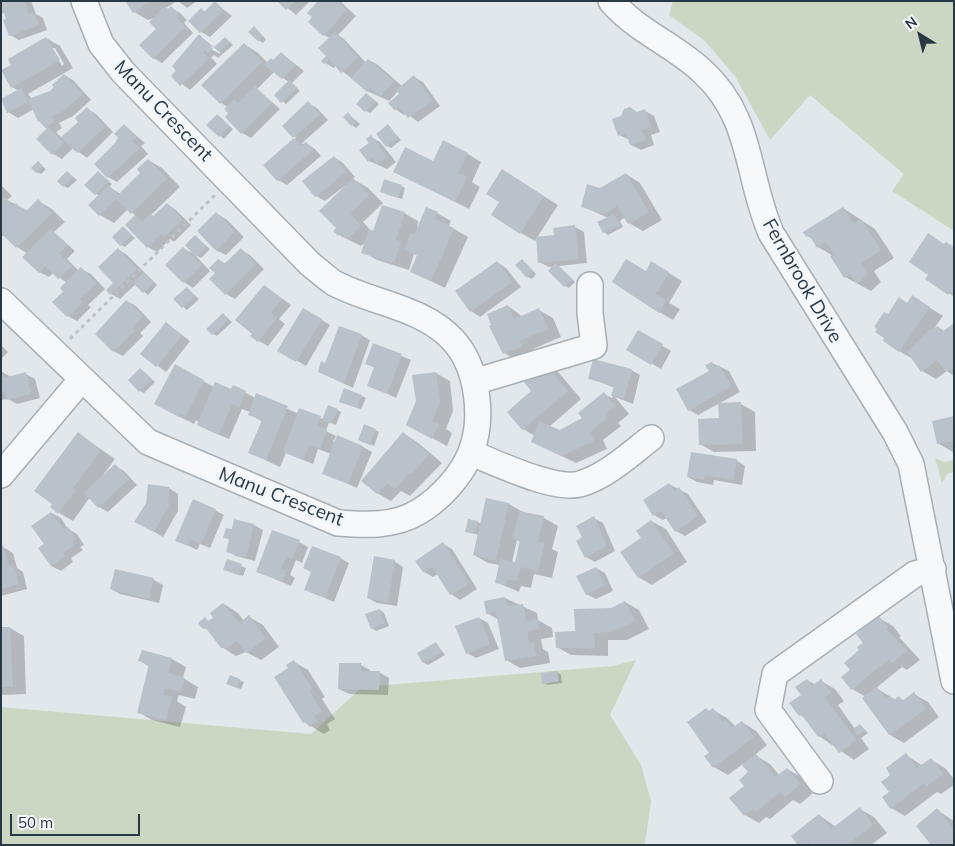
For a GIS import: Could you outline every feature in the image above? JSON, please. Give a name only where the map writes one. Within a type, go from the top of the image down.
[{"type":"street","name":"Manu Crescent","points":[[1,301],[148,442],[338,523],[367,525],[394,522],[419,512],[450,486],[471,453],[477,414],[474,382],[465,355],[453,339],[416,316],[334,282],[310,264],[112,58],[101,44],[84,1]]},
{"type":"street","name":"Fernbrook Drive","points":[[611,1],[640,29],[702,71],[732,109],[743,131],[760,207],[771,233],[895,432],[911,464],[954,681]]},
{"type":"street","points":[[474,382],[594,346],[590,313],[590,286]]},
{"type":"street","points":[[1,476],[82,379]]},
{"type":"street","points":[[471,453],[556,485],[580,484],[610,469],[651,438]]},
{"type":"street","points":[[820,781],[768,710],[775,674],[915,574],[933,569]]},
{"type":"path","points":[[55,353],[229,181]]},
{"type":"green space","points":[[673,1],[954,1],[954,231],[892,191],[904,174],[810,95],[770,140],[735,76],[704,40],[669,15]]},
{"type":"green space","points":[[935,458],[944,462],[954,460],[954,472],[947,474],[942,483]]},
{"type":"green space","points":[[636,660],[610,715],[641,765],[651,801],[645,843],[642,845],[1,845],[1,707],[311,734],[362,687],[613,666]]},
{"type":"building","points":[[24,1],[29,14],[34,12],[39,25],[9,36],[3,20],[6,19],[4,12],[1,13],[1,2]]},
{"type":"building","points":[[125,1],[151,1],[133,13]]},
{"type":"building","points":[[215,1],[224,10],[200,33],[188,21],[201,8],[204,12]]},
{"type":"building","points":[[277,1],[295,1],[286,10]]},
{"type":"building","points":[[318,1],[338,1],[347,10],[323,36],[308,22],[312,17],[307,13]]},
{"type":"building","points":[[165,6],[168,9],[171,6],[179,14],[176,17],[185,27],[153,59],[139,45],[156,29],[149,22]]},
{"type":"building","points":[[254,26],[263,36],[258,41],[248,32]]},
{"type":"building","points":[[335,32],[358,57],[341,73],[329,59],[324,64],[321,61],[326,56],[318,48]]},
{"type":"building","points":[[199,34],[213,49],[208,53],[205,50],[203,52],[209,58],[180,86],[171,76],[176,71],[172,66]]},
{"type":"building","points":[[46,37],[60,60],[11,88],[1,70],[11,65],[8,59]]},
{"type":"building","points":[[225,37],[230,42],[219,52],[214,47]]},
{"type":"building","points":[[244,43],[262,62],[220,104],[201,85]]},
{"type":"building","points":[[281,52],[295,65],[282,79],[264,65]]},
{"type":"building","points":[[368,59],[394,81],[380,97],[370,88],[367,92],[351,78]]},
{"type":"building","points":[[64,74],[83,94],[63,111],[51,117],[54,122],[45,128],[40,121],[38,122],[28,99],[50,91],[54,87],[52,85]]},
{"type":"building","points":[[414,75],[432,101],[408,118],[399,107],[394,110],[388,103],[399,94],[396,90]]},
{"type":"building","points":[[289,80],[297,88],[281,103],[274,95]]},
{"type":"building","points":[[255,86],[272,103],[241,134],[225,117],[228,113],[224,109],[234,99],[238,103]]},
{"type":"building","points":[[21,88],[28,102],[7,113],[1,99]]},
{"type":"building","points":[[366,93],[375,101],[365,112],[356,104]]},
{"type":"building","points":[[308,101],[320,114],[293,138],[282,126]]},
{"type":"building","points":[[87,107],[105,127],[77,153],[61,137],[78,122],[75,118]]},
{"type":"building","points":[[630,107],[637,112],[645,109],[651,127],[642,130],[646,140],[630,145],[626,133],[618,136],[612,119],[621,116],[624,109]]},
{"type":"building","points":[[348,112],[356,122],[351,126],[343,117]]},
{"type":"building","points":[[217,114],[230,126],[219,137],[206,125]]},
{"type":"building","points":[[124,124],[137,137],[132,141],[140,148],[107,178],[94,164],[115,143],[118,137],[114,134]]},
{"type":"building","points":[[388,124],[398,137],[386,147],[376,134]]},
{"type":"building","points":[[48,127],[64,143],[52,155],[36,139]]},
{"type":"building","points":[[371,135],[387,157],[377,164],[372,158],[368,162],[359,150],[369,143],[366,139]]},
{"type":"building","points":[[294,138],[301,146],[306,142],[313,150],[277,181],[263,165]]},
{"type":"building","points":[[443,140],[468,153],[458,173],[467,177],[455,202],[393,172],[405,147],[433,161]]},
{"type":"building","points":[[334,156],[346,172],[315,197],[302,181]]},
{"type":"building","points":[[148,159],[167,178],[131,214],[116,199],[99,216],[88,205],[109,185],[118,195],[140,173],[137,169]]},
{"type":"building","points":[[38,161],[43,166],[36,173],[31,168]]},
{"type":"building","points":[[502,169],[544,196],[520,234],[491,215],[499,202],[486,194]]},
{"type":"building","points":[[67,171],[73,177],[63,187],[57,181]]},
{"type":"building","points":[[98,171],[109,181],[95,195],[84,185]]},
{"type":"building","points":[[626,173],[649,212],[628,224],[617,206],[604,214],[581,207],[587,184],[600,188]]},
{"type":"building","points":[[353,178],[369,195],[350,213],[361,226],[347,239],[341,233],[338,236],[333,231],[336,228],[319,211]]},
{"type":"building","points":[[384,179],[402,185],[398,198],[380,192]]},
{"type":"building","points":[[4,197],[13,206],[16,203],[25,212],[38,199],[52,213],[16,248],[1,233],[1,200]]},
{"type":"building","points":[[167,203],[183,219],[164,237],[161,234],[147,248],[125,225],[135,215],[142,222],[151,214],[153,216]]},
{"type":"building","points":[[382,205],[405,212],[396,240],[401,242],[394,263],[361,253],[369,229],[373,231]]},
{"type":"building","points":[[426,207],[438,212],[435,219],[454,228],[431,281],[410,272],[417,255],[404,250],[411,233],[414,235]]},
{"type":"building","points":[[843,207],[854,224],[861,219],[881,250],[861,263],[868,274],[857,284],[850,274],[844,278],[830,256],[834,254],[826,242],[817,248],[809,235],[806,237],[803,232]]},
{"type":"building","points":[[216,212],[235,231],[216,251],[197,231]]},
{"type":"building","points":[[614,214],[620,225],[603,233],[597,222]]},
{"type":"building","points":[[575,225],[579,259],[538,263],[536,237],[554,235],[553,228]]},
{"type":"building","points":[[123,226],[132,235],[120,246],[112,237]]},
{"type":"building","points":[[51,229],[67,245],[59,253],[72,266],[58,279],[45,266],[39,273],[22,257]]},
{"type":"building","points":[[928,233],[944,244],[946,242],[954,247],[954,294],[950,291],[948,295],[925,279],[928,275],[909,262]]},
{"type":"building","points":[[195,235],[206,246],[196,257],[185,245]]},
{"type":"building","points":[[183,247],[202,265],[183,283],[165,265]]},
{"type":"building","points":[[118,248],[137,269],[110,295],[106,290],[113,283],[98,267]]},
{"type":"building","points":[[241,248],[256,264],[225,295],[209,279],[215,273],[209,268],[218,259],[224,264]]},
{"type":"building","points":[[522,259],[533,271],[527,278],[515,265]]},
{"type":"building","points":[[626,259],[646,271],[651,261],[669,272],[656,294],[666,300],[659,313],[612,282]]},
{"type":"building","points":[[497,261],[512,282],[470,312],[455,291]]},
{"type":"building","points":[[555,263],[572,279],[564,287],[548,271]]},
{"type":"building","points":[[81,267],[96,283],[80,299],[83,302],[67,317],[52,302],[63,292],[60,288]]},
{"type":"building","points":[[144,272],[154,282],[143,293],[133,283]]},
{"type":"building","points":[[264,285],[282,299],[271,313],[277,318],[258,342],[250,336],[252,334],[235,320]]},
{"type":"building","points":[[187,287],[195,296],[182,308],[173,299]]},
{"type":"building","points":[[912,295],[930,307],[899,352],[883,341],[884,338],[875,332],[877,329],[874,327],[884,312],[888,314],[899,297],[907,303]]},
{"type":"building","points":[[126,300],[143,316],[132,327],[135,330],[113,352],[95,334]]},
{"type":"building","points":[[508,305],[514,319],[539,308],[548,329],[519,341],[522,346],[503,354],[489,326],[491,325],[487,314]]},
{"type":"building","points":[[303,308],[322,319],[296,362],[277,351]]},
{"type":"building","points":[[223,313],[229,319],[212,335],[206,329]]},
{"type":"building","points":[[166,322],[182,335],[156,367],[140,354]]},
{"type":"building","points":[[954,323],[954,367],[946,372],[937,360],[921,372],[907,352],[928,331],[938,326],[942,332]]},
{"type":"building","points":[[339,326],[362,334],[344,383],[318,372],[321,361],[325,363]]},
{"type":"building","points":[[638,330],[663,344],[651,365],[626,350]]},
{"type":"building","points":[[373,343],[402,354],[387,394],[367,386],[374,367],[365,364]]},
{"type":"building","points":[[593,359],[632,369],[624,399],[611,396],[614,386],[588,379]]},
{"type":"building","points":[[712,362],[715,367],[719,365],[732,386],[688,411],[676,389],[709,371],[705,365]]},
{"type":"building","points":[[175,364],[204,380],[186,416],[181,413],[179,417],[154,404]]},
{"type":"building","points":[[545,364],[568,391],[522,430],[507,412],[531,391],[524,382]]},
{"type":"building","points":[[140,368],[152,379],[139,392],[128,380]]},
{"type":"building","points":[[1,371],[4,378],[26,372],[31,394],[7,400],[5,392],[1,393]]},
{"type":"building","points":[[436,372],[440,402],[432,421],[439,424],[432,439],[406,425],[416,401],[412,375]]},
{"type":"building","points":[[215,382],[231,389],[233,385],[246,391],[239,407],[232,404],[219,435],[197,425]]},
{"type":"building","points":[[344,388],[362,395],[357,408],[339,402]]},
{"type":"building","points":[[604,392],[615,406],[605,414],[607,418],[590,432],[594,441],[561,456],[531,442],[539,421],[560,430],[582,418],[578,413]]},
{"type":"building","points":[[256,393],[288,406],[266,460],[248,453],[262,420],[248,415]]},
{"type":"building","points":[[741,402],[742,444],[699,445],[698,419],[719,418],[718,403]]},
{"type":"building","points":[[328,405],[338,409],[331,424],[322,420]]},
{"type":"building","points":[[299,408],[321,416],[317,426],[327,430],[320,449],[309,445],[303,460],[283,452]]},
{"type":"building","points":[[954,416],[954,441],[937,444],[932,421]]},
{"type":"building","points":[[364,424],[376,429],[370,445],[358,440]]},
{"type":"building","points":[[78,432],[101,450],[73,488],[76,490],[58,514],[50,507],[52,504],[34,491]]},
{"type":"building","points":[[403,432],[429,454],[412,474],[410,472],[395,489],[387,483],[377,494],[361,481]]},
{"type":"building","points":[[337,435],[363,446],[348,484],[322,474]]},
{"type":"building","points":[[691,452],[737,459],[733,480],[705,475],[704,480],[687,477]]},
{"type":"building","points":[[115,464],[129,479],[98,508],[84,493]]},
{"type":"building","points":[[669,483],[674,491],[679,487],[698,516],[675,532],[661,511],[653,516],[643,500]]},
{"type":"building","points":[[148,484],[169,487],[169,505],[154,532],[134,522],[146,503]]},
{"type":"building","points":[[486,498],[509,503],[496,561],[473,555]]},
{"type":"building","points":[[193,499],[216,509],[201,544],[190,539],[188,546],[175,541]]},
{"type":"building","points":[[519,511],[544,516],[538,542],[544,543],[538,571],[520,567],[517,581],[507,579],[505,585],[495,583],[500,559],[515,562],[520,540],[513,539]]},
{"type":"building","points":[[51,512],[64,530],[68,527],[76,539],[72,542],[74,545],[62,553],[65,556],[51,566],[38,548],[44,544],[31,526]]},
{"type":"building","points":[[594,516],[607,546],[585,558],[576,541],[582,537],[576,526]]},
{"type":"building","points":[[234,519],[254,524],[246,557],[226,552],[229,539],[223,538],[226,528],[232,529]]},
{"type":"building","points":[[468,519],[478,521],[475,534],[465,532]]},
{"type":"building","points":[[651,520],[674,553],[638,578],[620,552],[641,538],[636,531]]},
{"type":"building","points":[[272,530],[300,540],[292,559],[286,556],[281,569],[286,571],[282,582],[256,572]]},
{"type":"building","points":[[443,542],[469,583],[450,595],[432,567],[423,572],[415,561]]},
{"type":"building","points":[[1,546],[3,546],[9,566],[14,565],[19,584],[1,589]]},
{"type":"building","points":[[312,546],[341,557],[325,598],[304,590],[311,572],[303,568]]},
{"type":"building","points":[[374,556],[395,560],[388,602],[367,598]]},
{"type":"building","points":[[227,559],[242,564],[239,575],[223,570]]},
{"type":"building","points":[[596,567],[605,585],[586,595],[576,576]]},
{"type":"building","points":[[115,569],[154,578],[149,599],[110,589]]},
{"type":"building","points":[[505,597],[507,606],[523,604],[526,621],[538,619],[539,629],[527,631],[529,643],[534,642],[536,656],[505,661],[496,612],[486,614],[484,601]]},
{"type":"building","points":[[625,601],[635,621],[612,632],[594,633],[595,648],[556,648],[555,632],[575,631],[574,609],[611,608]]},
{"type":"building","points":[[223,603],[239,623],[249,615],[266,638],[246,653],[237,641],[227,648],[221,648],[205,627],[203,629],[198,623],[205,617],[208,621],[213,618],[210,613]]},
{"type":"building","points":[[380,609],[385,623],[371,629],[365,614]]},
{"type":"building","points":[[879,616],[888,627],[886,629],[907,651],[892,663],[889,659],[851,690],[841,677],[850,670],[844,663],[859,650],[857,647],[863,643],[856,634]]},
{"type":"building","points":[[479,617],[490,644],[466,654],[455,626]]},
{"type":"building","points":[[1,627],[10,627],[13,687],[1,687]]},
{"type":"building","points":[[436,642],[442,652],[423,663],[417,653]]},
{"type":"building","points":[[142,650],[172,658],[168,673],[185,678],[181,692],[165,688],[163,695],[172,697],[166,720],[137,713],[149,664],[138,661]]},
{"type":"building","points":[[294,660],[312,688],[309,691],[322,711],[314,716],[317,721],[309,727],[306,722],[303,723],[274,677],[288,668],[286,665]]},
{"type":"building","points":[[339,663],[361,663],[361,671],[380,671],[379,690],[338,689]]},
{"type":"building","points":[[557,671],[559,681],[542,684],[541,673]]},
{"type":"building","points":[[230,675],[240,679],[237,688],[226,684]]},
{"type":"building","points":[[807,679],[812,686],[821,679],[831,693],[825,697],[856,740],[839,753],[824,733],[818,737],[801,714],[799,716],[789,703],[801,695],[795,687]]},
{"type":"building","points":[[877,687],[886,699],[890,696],[894,700],[899,696],[902,701],[914,692],[926,709],[889,735],[862,698]]},
{"type":"building","points":[[706,708],[709,711],[713,708],[723,722],[726,720],[732,728],[742,721],[754,737],[713,768],[704,756],[709,753],[687,722]]},
{"type":"building","points":[[860,724],[865,730],[858,735],[853,729]]},
{"type":"building","points":[[906,753],[917,768],[931,758],[943,774],[926,787],[924,783],[890,809],[882,797],[889,792],[881,782],[890,775],[886,768]]},
{"type":"building","points":[[756,754],[775,777],[787,768],[800,784],[785,797],[780,792],[756,812],[753,809],[744,816],[729,798],[744,786],[739,780],[748,772],[742,765]]},
{"type":"building","points":[[860,807],[873,825],[847,845],[811,845],[809,842],[805,845],[798,845],[791,836],[819,814],[831,829]]},
{"type":"building","points":[[937,808],[954,829],[954,845],[931,845],[916,826]]}]
